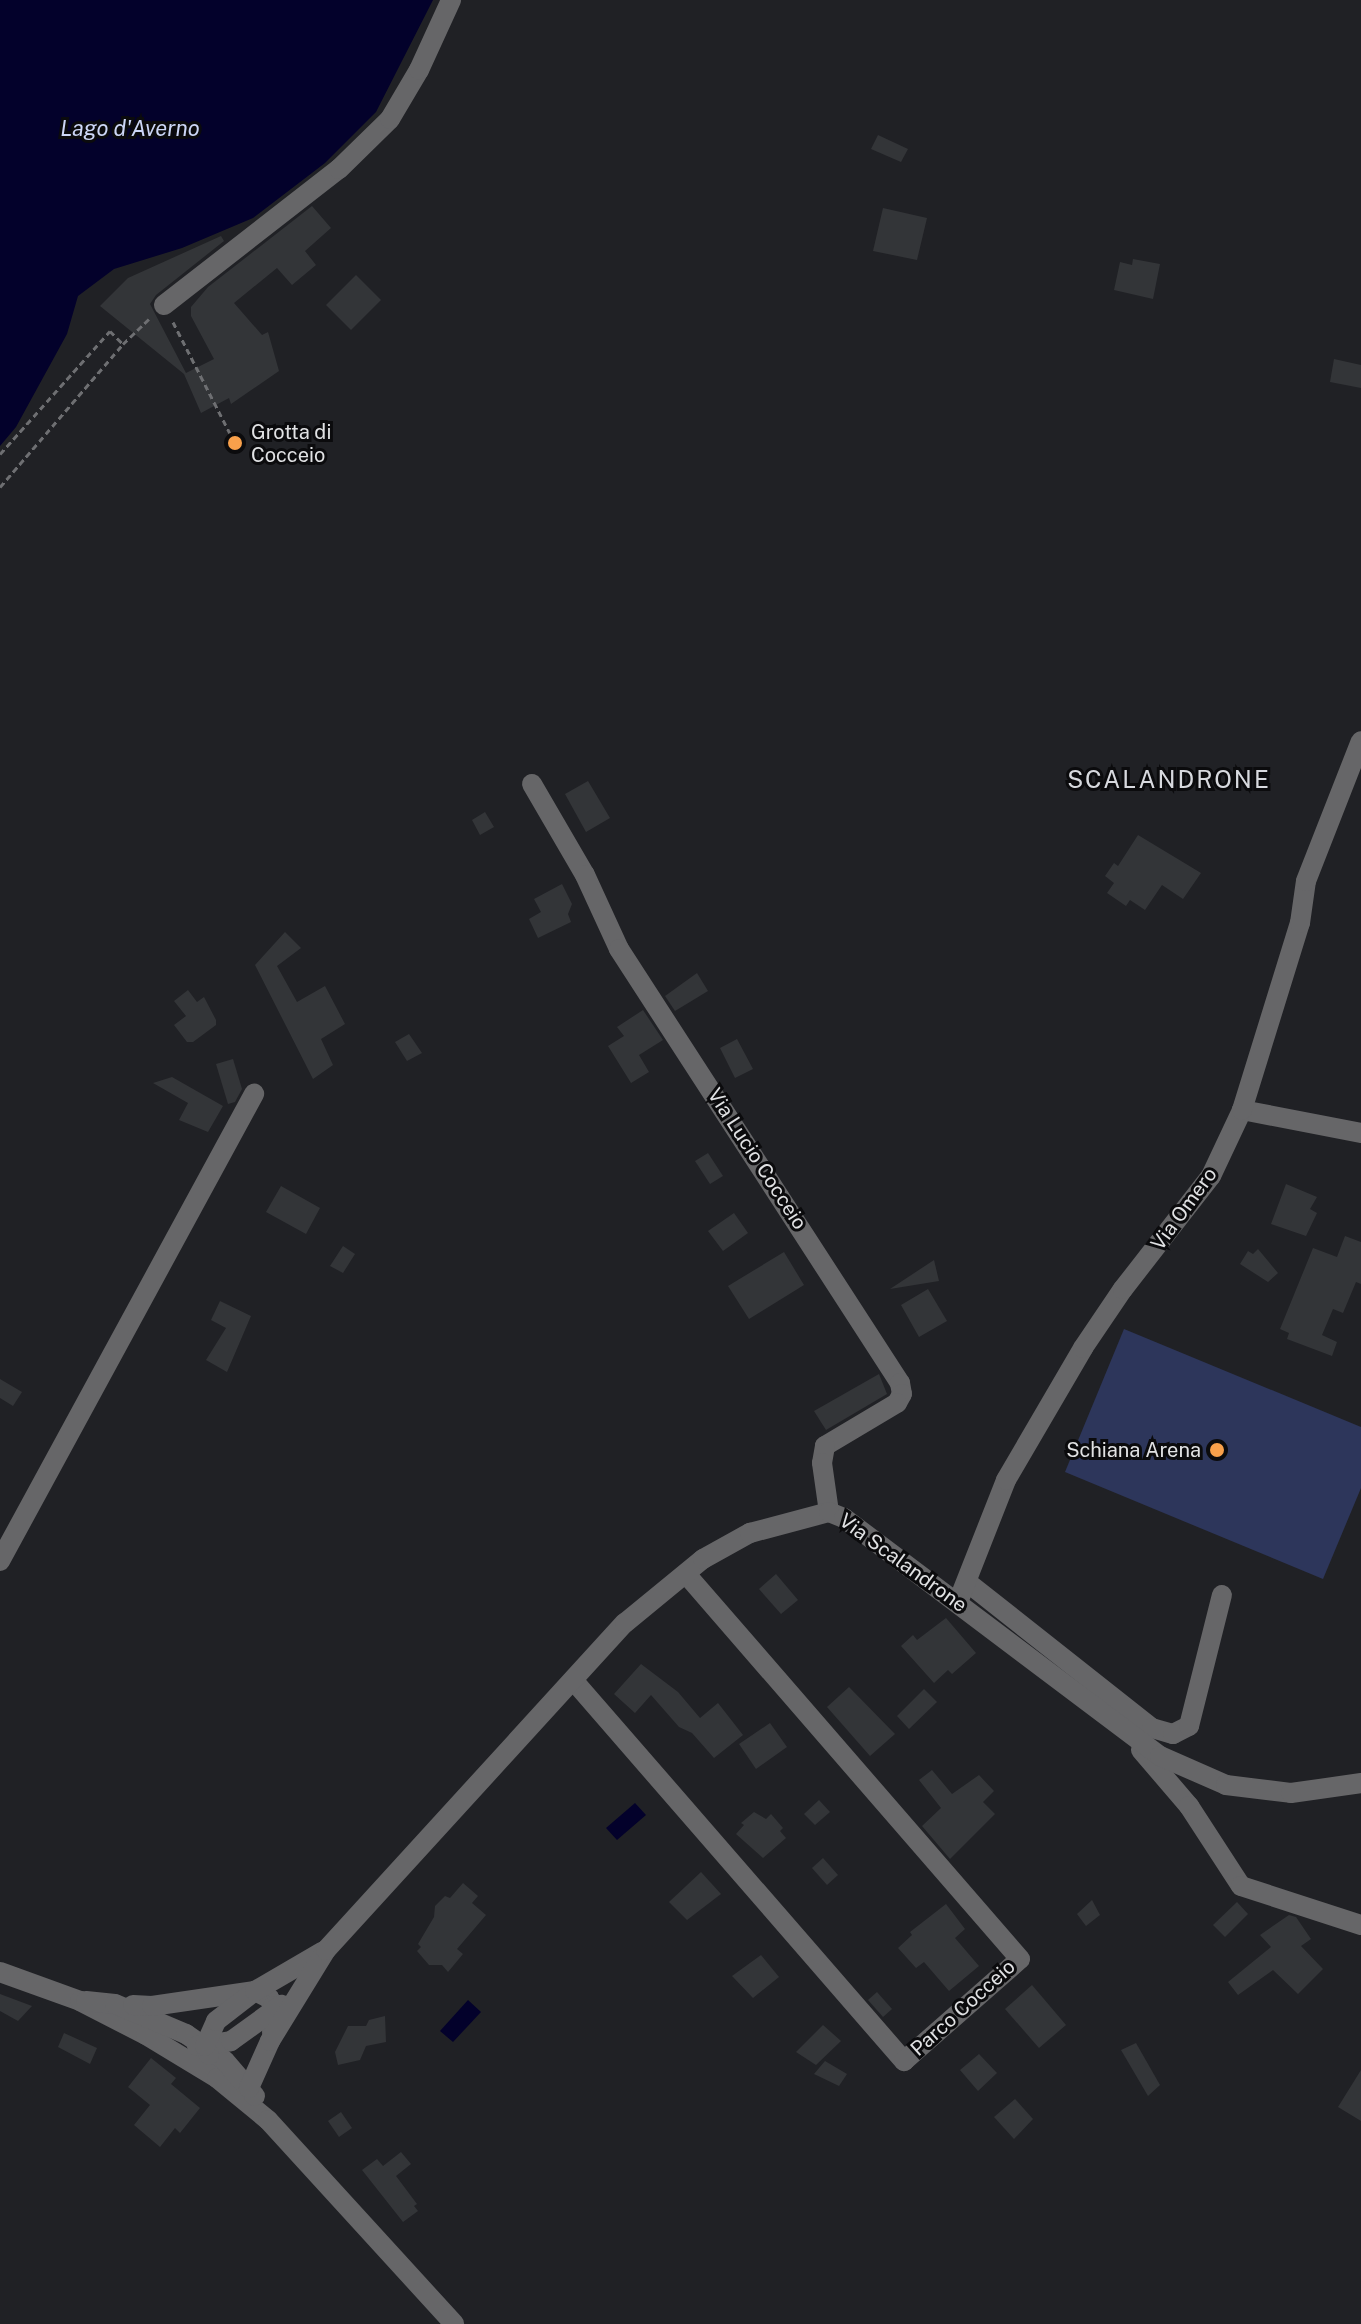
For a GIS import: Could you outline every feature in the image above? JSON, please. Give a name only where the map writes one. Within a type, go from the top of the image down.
[{"type":"street","points":[[164,305],[339,169],[390,119],[419,70],[451,0]]},
{"type":"street","name":"Via Omero","points":[[958,1602],[1006,1480],[1068,1374],[1123,1289],[1211,1176],[1242,1110],[1300,923],[1306,881],[1361,741]]},
{"type":"street","name":"Via Lucio Cocceio","points":[[532,784],[585,875],[619,949],[900,1383],[902,1394],[897,1403],[825,1446],[822,1463],[829,1512]]},
{"type":"street","points":[[0,1561],[254,1094]]},
{"type":"street","points":[[1242,1110],[1361,1133]]},
{"type":"street","name":"Via Scalandrone","points":[[326,1950],[625,1623],[703,1559],[750,1533],[829,1512],[844,1518],[958,1602],[1160,1756],[1226,1785],[1291,1793],[1361,1783]]},
{"type":"street","name":"Parco Cocceio","points":[[573,1680],[904,2061],[1020,1959],[686,1574]]},
{"type":"street","points":[[967,1582],[1152,1728],[1173,1734],[1189,1726],[1222,1595]]},
{"type":"street","points":[[1123,1729],[1189,1806],[1241,1886],[1361,1925]]},
{"type":"street","points":[[249,2088],[270,2041],[326,1950]]},
{"type":"street","points":[[217,2078],[205,2046],[216,2021],[255,1991],[326,1950]]},
{"type":"street","points":[[0,1972],[80,2001],[146,2035],[217,2078],[268,2120],[454,2324]]},
{"type":"street","points":[[146,2035],[188,2046],[231,2041],[273,2013],[304,1984]]},
{"type":"street","points":[[80,2001],[152,2006],[255,1991],[269,1998],[273,2013],[270,2041]]},
{"type":"street","points":[[115,2004],[155,2018],[205,2046],[249,2088],[268,2120]]},
{"type":"path","points":[[0,487],[123,344],[164,305],[235,443]]},
{"type":"path","points":[[0,454],[110,331],[123,344]]},
{"type":"shaded area","name":"Schiana Arena","points":[[1124,1329],[1361,1427],[1361,1488],[1323,1579],[1065,1472]]},
{"type":"water","name":"Lago d'Averno","points":[[0,0],[433,0],[376,112],[325,163],[253,218],[182,248],[114,269],[78,296],[67,334],[16,427],[0,446]]},
{"type":"water","points":[[635,1803],[646,1815],[617,1840],[606,1828]]},
{"type":"water","points":[[468,2000],[481,2012],[453,2042],[440,2031]]},
{"type":"building","points":[[878,135],[908,149],[901,162],[871,149]]},
{"type":"building","points":[[312,206],[331,228],[305,251],[316,265],[292,285],[277,268],[234,303],[262,335],[268,332],[279,371],[231,404],[229,398],[201,413],[184,374],[100,306],[128,278],[221,236],[224,241],[156,295],[150,304],[186,373],[214,359],[191,316],[191,307],[208,287]]},
{"type":"building","points":[[883,208],[927,218],[917,260],[873,251]]},
{"type":"building","points":[[1133,259],[1160,264],[1153,299],[1114,290],[1120,262],[1132,265]]},
{"type":"building","points":[[356,275],[381,300],[351,330],[326,305]]},
{"type":"building","points":[[1334,359],[1361,365],[1361,388],[1330,382]]},
{"type":"building","points":[[588,781],[610,818],[586,832],[565,794]]},
{"type":"building","points":[[485,812],[494,827],[480,835],[472,820]]},
{"type":"building","points":[[1138,835],[1201,873],[1183,899],[1162,885],[1145,910],[1130,900],[1126,906],[1107,893],[1114,883],[1105,876],[1114,863],[1118,866]]},
{"type":"building","points":[[562,884],[572,904],[568,914],[571,922],[538,938],[529,919],[541,912],[534,899]]},
{"type":"building","points":[[285,932],[301,948],[277,966],[297,1002],[325,986],[345,1024],[321,1039],[333,1065],[313,1079],[255,965]]},
{"type":"building","points":[[697,973],[708,991],[675,1011],[665,996]]},
{"type":"building","points":[[188,990],[197,1002],[204,997],[216,1020],[216,1025],[193,1042],[187,1042],[174,1025],[186,1016],[174,1001]]},
{"type":"building","points":[[643,1010],[663,1040],[639,1055],[649,1072],[631,1083],[608,1046],[624,1036],[617,1027]]},
{"type":"building","points":[[409,1034],[422,1053],[407,1061],[395,1042]]},
{"type":"building","points":[[737,1039],[753,1069],[735,1078],[720,1048]]},
{"type":"building","points":[[233,1059],[242,1089],[235,1102],[228,1104],[216,1064]]},
{"type":"building","points":[[172,1077],[223,1106],[208,1132],[179,1120],[188,1103],[153,1083]]},
{"type":"building","points":[[708,1153],[723,1176],[710,1184],[695,1161]]},
{"type":"building","points":[[1286,1184],[1317,1197],[1310,1209],[1317,1213],[1306,1236],[1271,1224]]},
{"type":"building","points":[[281,1186],[320,1208],[306,1234],[266,1212]]},
{"type":"building","points":[[734,1213],[748,1233],[723,1251],[708,1231]]},
{"type":"building","points":[[1345,1236],[1361,1242],[1361,1284],[1356,1282],[1343,1313],[1333,1309],[1322,1335],[1337,1342],[1332,1356],[1287,1339],[1289,1333],[1280,1329],[1313,1248],[1337,1257]]},
{"type":"building","points":[[343,1246],[355,1254],[343,1273],[330,1266]]},
{"type":"building","points":[[1258,1249],[1278,1273],[1268,1282],[1240,1264],[1248,1251],[1253,1254]]},
{"type":"building","points":[[784,1252],[804,1285],[749,1319],[728,1286]]},
{"type":"building","points":[[934,1260],[939,1281],[890,1289]]},
{"type":"building","points":[[928,1289],[947,1321],[919,1337],[901,1305]]},
{"type":"building","points":[[220,1301],[251,1316],[227,1372],[206,1360],[226,1328],[211,1320]]},
{"type":"building","points":[[879,1374],[887,1394],[826,1430],[814,1411]]},
{"type":"building","points":[[0,1379],[22,1392],[13,1406],[0,1398]]},
{"type":"building","points":[[776,1574],[798,1600],[781,1614],[759,1589]]},
{"type":"building","points":[[946,1618],[976,1653],[952,1674],[948,1670],[934,1683],[901,1646],[913,1635],[917,1640]]},
{"type":"building","points":[[641,1664],[678,1692],[700,1718],[718,1703],[743,1735],[714,1758],[692,1733],[679,1727],[651,1695],[635,1713],[614,1694]]},
{"type":"building","points":[[849,1687],[895,1734],[870,1756],[827,1707]]},
{"type":"building","points":[[924,1689],[937,1702],[909,1729],[897,1716]]},
{"type":"building","points":[[770,1723],[787,1747],[756,1769],[739,1744]]},
{"type":"building","points":[[932,1770],[952,1794],[979,1775],[994,1791],[983,1802],[995,1814],[950,1859],[922,1826],[941,1808],[919,1780]]},
{"type":"building","points":[[819,1800],[830,1812],[815,1825],[804,1814]]},
{"type":"building","points":[[754,1812],[766,1819],[771,1814],[783,1828],[780,1831],[786,1838],[763,1858],[736,1834],[744,1825],[741,1823]]},
{"type":"building","points":[[823,1858],[838,1875],[827,1885],[812,1868]]},
{"type":"building","points":[[701,1872],[721,1894],[687,1920],[669,1902]]},
{"type":"building","points":[[463,1883],[478,1896],[472,1903],[486,1915],[457,1949],[463,1954],[448,1972],[442,1965],[429,1965],[417,1951],[421,1947],[418,1944],[434,1917],[435,1906],[445,1896],[450,1898]]},
{"type":"building","points":[[1092,1900],[1100,1915],[1086,1926],[1077,1914]]},
{"type":"building","points":[[1237,1902],[1248,1914],[1225,1937],[1213,1925]]},
{"type":"building","points":[[946,1904],[965,1929],[955,1938],[979,1966],[949,1991],[924,1962],[916,1968],[898,1948],[912,1935],[910,1932]]},
{"type":"building","points":[[1289,1915],[1296,1917],[1311,1939],[1301,1946],[1323,1969],[1298,1994],[1273,1970],[1238,1995],[1228,1982],[1271,1947],[1260,1935]]},
{"type":"building","points":[[761,1955],[779,1977],[753,1998],[732,1976]]},
{"type":"building","points":[[1032,1985],[1066,2025],[1039,2048],[1005,2009]]},
{"type":"building","points":[[877,1992],[892,2009],[883,2017],[868,2000]]},
{"type":"building","points":[[0,1994],[32,2006],[18,2021],[0,2011]]},
{"type":"building","points":[[385,2016],[386,2042],[366,2046],[360,2060],[338,2065],[335,2052],[348,2026],[366,2026],[369,2020]]},
{"type":"building","points":[[823,2025],[841,2041],[816,2065],[796,2052]]},
{"type":"building","points":[[64,2033],[97,2048],[90,2064],[58,2047]]},
{"type":"building","points":[[1136,2043],[1160,2085],[1148,2096],[1121,2050]]},
{"type":"building","points":[[979,2054],[997,2073],[978,2091],[960,2070]]},
{"type":"building","points":[[151,2058],[176,2078],[171,2084],[200,2108],[180,2133],[175,2128],[160,2147],[134,2125],[150,2105],[128,2087]]},
{"type":"building","points":[[825,2061],[847,2074],[839,2086],[814,2074]]},
{"type":"building","points":[[1361,2070],[1361,2121],[1338,2107]]},
{"type":"building","points":[[1015,2099],[1033,2119],[1014,2139],[994,2117]]},
{"type":"building","points":[[341,2112],[352,2128],[339,2137],[328,2121]]},
{"type":"building","points":[[401,2152],[411,2164],[396,2176],[417,2204],[414,2206],[418,2211],[403,2222],[362,2170],[377,2159],[383,2166]]},
{"type":"place","name":"Grotta di Cocceio","points":[[235,443]]},
{"type":"place","name":"Schiana Arena","points":[[1217,1450]]},
{"type":"district","name":"SCALANDRONE","points":[[1169,780]]}]
